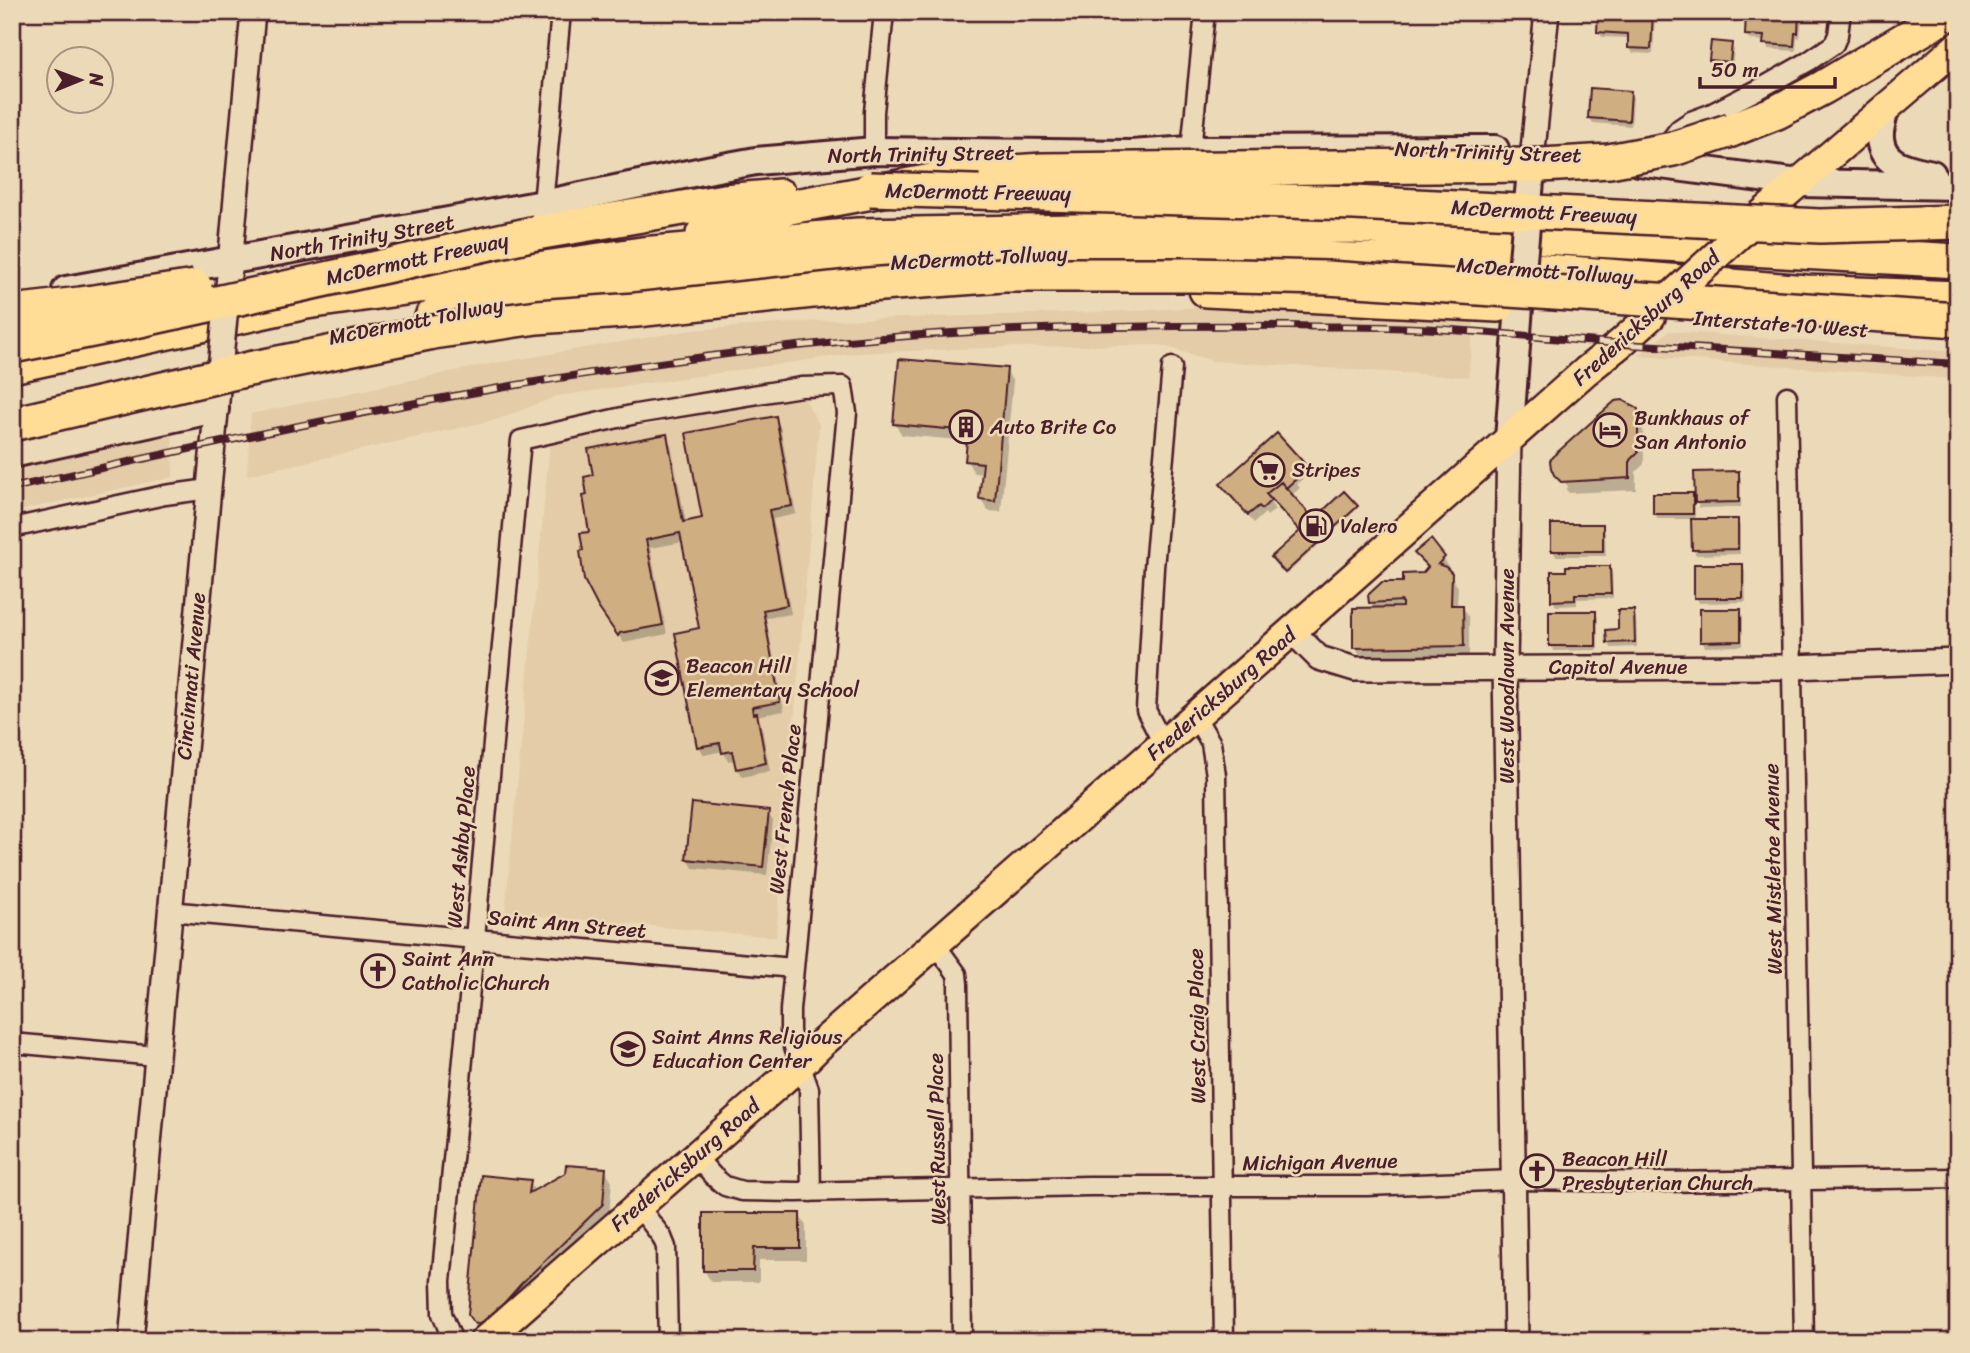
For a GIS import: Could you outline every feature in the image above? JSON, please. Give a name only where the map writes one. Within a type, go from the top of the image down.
[{"type":"highway","points":[[870,189],[957,175],[1043,170],[1542,165],[1609,161],[1673,149],[1731,131],[1777,112],[1951,12]]},
{"type":"highway","points":[[642,254],[790,207],[954,177],[1130,154]]},
{"type":"highway","name":"McDermott Freeway","points":[[12,346],[117,325],[540,219],[870,189],[1367,204],[1820,226],[1958,222]]},
{"type":"highway","points":[[12,312],[180,290],[540,219]]},
{"type":"highway","name":"McDermott Tollway","points":[[12,366],[307,302],[642,254],[858,235],[1352,226],[1958,261]]},
{"type":"highway","name":"McDermott Tollway","points":[[12,408],[379,326],[538,298],[728,274],[927,260],[1102,253],[1433,262],[1805,292],[1958,298]]},
{"type":"highway","points":[[728,274],[1008,278],[1254,293],[1520,300]]},
{"type":"highway","points":[[12,424],[249,369],[433,332],[537,317],[635,310],[868,285],[1003,275],[1327,278],[1958,320]]},
{"type":"main road","name":"Fredericksburg Road","points":[[484,1341],[1658,309],[1754,221],[1958,46]]},
{"type":"main road","points":[[1885,109],[1880,137],[1886,155],[1899,166],[1958,180]]},
{"type":"main road","name":"North Trinity Street","points":[[12,300],[230,262],[540,219],[674,176],[755,161],[874,151],[1130,154],[1191,150],[1532,160],[1667,165],[1799,183]]},
{"type":"main road","name":"West Woodlawn Avenue","points":[[1509,439],[1532,160]]},
{"type":"main road","points":[[1799,183],[1958,186]]},
{"type":"main road","name":"Interstate 10 West","points":[[1520,300],[1658,309],[1958,336]]},
{"type":"main road","points":[[12,454],[215,409]]},
{"type":"street","name":"Cincinnati Avenue","points":[[131,1341],[253,12]]},
{"type":"street","points":[[540,219],[561,12]]},
{"type":"street","points":[[874,151],[874,112],[884,12]]},
{"type":"street","points":[[1191,150],[1205,12]]},
{"type":"street","name":"West Woodlawn Avenue","points":[[1532,160],[1547,12]]},
{"type":"street","points":[[1667,165],[1672,138],[1679,129],[1763,87],[1834,44],[1838,36],[1841,12]]},
{"type":"street","points":[[1164,744],[1146,710],[1154,568],[1172,367]]},
{"type":"street","name":"West French Place","points":[[521,440],[650,412],[801,387],[843,386],[846,413],[793,968],[790,1031],[810,1089],[811,1192]]},
{"type":"street","name":"West Mistletoe Avenue","points":[[1787,396],[1804,1341]]},
{"type":"street","name":"West Woodlawn Avenue","points":[[1509,439],[1505,667],[1516,1341]]},
{"type":"street","name":"West Ashby Place","points":[[453,1341],[442,1314],[440,1282],[521,440]]},
{"type":"street","points":[[12,528],[165,495],[209,489]]},
{"type":"street","name":"Capitol Avenue","points":[[1292,631],[1319,659],[1355,669],[1792,667],[1958,662]]},
{"type":"street","name":"West Craig Place","points":[[1195,716],[1211,743],[1216,775],[1224,1341]]},
{"type":"street","name":"Saint Ann Street","points":[[169,911],[793,968]]},
{"type":"street","name":"West Russell Place","points":[[935,944],[957,974],[958,984],[962,1341]]},
{"type":"street","points":[[12,1043],[156,1056]]},
{"type":"street","name":"Michigan Avenue","points":[[696,1157],[725,1186],[742,1191],[1367,1186],[1513,1180],[1802,1181],[1958,1178]]},
{"type":"street","points":[[639,1207],[663,1237],[666,1247],[668,1341]]},
{"type":"shaded area","points":[[1223,306],[1474,318],[1468,377],[1213,361],[1160,345],[857,353],[557,396],[499,419],[247,475],[251,414],[479,366],[693,330],[834,320]]},
{"type":"shaded area","points":[[1669,331],[1958,352],[1958,379],[1639,356]]},
{"type":"shaded area","name":"Beacon Hill Elementary School","points":[[804,397],[819,425],[776,937],[505,913],[550,443]]},
{"type":"shaded area","points":[[172,433],[173,477],[12,512],[12,470]]},
{"type":"building","points":[[1598,12],[1653,12],[1651,49],[1628,48],[1628,34],[1597,32]]},
{"type":"building","points":[[1746,12],[1799,12],[1794,46],[1763,44],[1764,36],[1745,35]]},
{"type":"building","points":[[1711,41],[1732,43],[1730,62],[1709,60]]},
{"type":"building","points":[[1590,88],[1631,91],[1629,121],[1588,118]]},
{"type":"building","name":"Auto Brite Co","points":[[899,359],[1007,368],[995,501],[979,499],[983,463],[965,461],[968,431],[893,424]]},
{"type":"building","name":"Bunkhaus of San Antonio","points":[[1623,400],[1638,409],[1638,452],[1630,460],[1630,478],[1561,482],[1551,468],[1552,457],[1615,401]]},
{"type":"building","points":[[776,416],[792,506],[769,510],[787,605],[763,610],[780,702],[752,707],[753,714],[757,713],[766,763],[736,769],[732,751],[722,753],[720,743],[697,747],[675,633],[699,628],[680,533],[646,540],[663,625],[620,633],[618,636],[584,580],[580,533],[589,532],[583,496],[587,495],[584,477],[593,475],[588,449],[667,434],[683,522],[702,518],[686,433]]},
{"type":"building","name":"Stripes","points":[[1277,433],[1305,464],[1293,475],[1296,479],[1286,488],[1281,482],[1266,494],[1271,500],[1262,509],[1259,506],[1248,515],[1220,484]]},
{"type":"building","points":[[1739,471],[1739,502],[1695,503],[1694,472]]},
{"type":"building","name":"Valero","points":[[1281,482],[1314,519],[1344,491],[1358,506],[1285,573],[1271,557],[1300,531],[1266,494]]},
{"type":"building","points":[[1653,493],[1693,493],[1693,514],[1653,514]]},
{"type":"building","points":[[1691,519],[1738,519],[1738,549],[1692,550]]},
{"type":"building","points":[[1551,524],[1603,524],[1603,551],[1551,551]]},
{"type":"building","points":[[1431,539],[1445,557],[1438,564],[1452,573],[1451,605],[1463,605],[1464,646],[1353,648],[1353,608],[1402,607],[1402,601],[1369,603],[1368,595],[1382,582],[1403,582],[1403,574],[1423,573],[1428,567],[1414,553]]},
{"type":"building","points":[[1694,564],[1743,564],[1743,598],[1694,598]]},
{"type":"building","points":[[1566,566],[1610,566],[1611,594],[1575,594],[1575,600],[1551,601],[1551,571],[1566,571]]},
{"type":"building","points":[[1700,609],[1741,609],[1741,641],[1700,642]]},
{"type":"building","points":[[1618,610],[1634,610],[1635,642],[1607,643],[1606,630],[1618,629]]},
{"type":"building","points":[[1549,611],[1596,611],[1596,646],[1549,646]]},
{"type":"building","points":[[692,803],[769,811],[763,867],[686,859]]},
{"type":"building","points":[[566,1165],[606,1168],[603,1204],[521,1284],[489,1320],[475,1324],[468,1315],[481,1175],[531,1180],[529,1193],[565,1173]]},
{"type":"building","points":[[703,1213],[800,1213],[800,1248],[754,1248],[753,1271],[703,1271]]},
{"type":"railway","points":[[12,488],[356,414],[471,393],[702,357],[935,334],[1156,326],[1401,327],[1623,344],[1958,364]]},
{"type":"place","name":"Auto Brite Co","points":[[966,427]]},
{"type":"place","name":"Bunkhaus of San Antonio","points":[[1610,430]]},
{"type":"place","name":"Stripes","points":[[1268,470]]},
{"type":"place","name":"Valero","points":[[1316,526]]},
{"type":"place","name":"Beacon Hill Elementary School","points":[[662,678]]},
{"type":"place","name":"Saint Ann Catholic Church","points":[[378,971]]},
{"type":"place","name":"Saint Anns Religious Education Center","points":[[628,1049]]},
{"type":"place","name":"Beacon Hill Presbyterian Church","points":[[1537,1171]]}]
